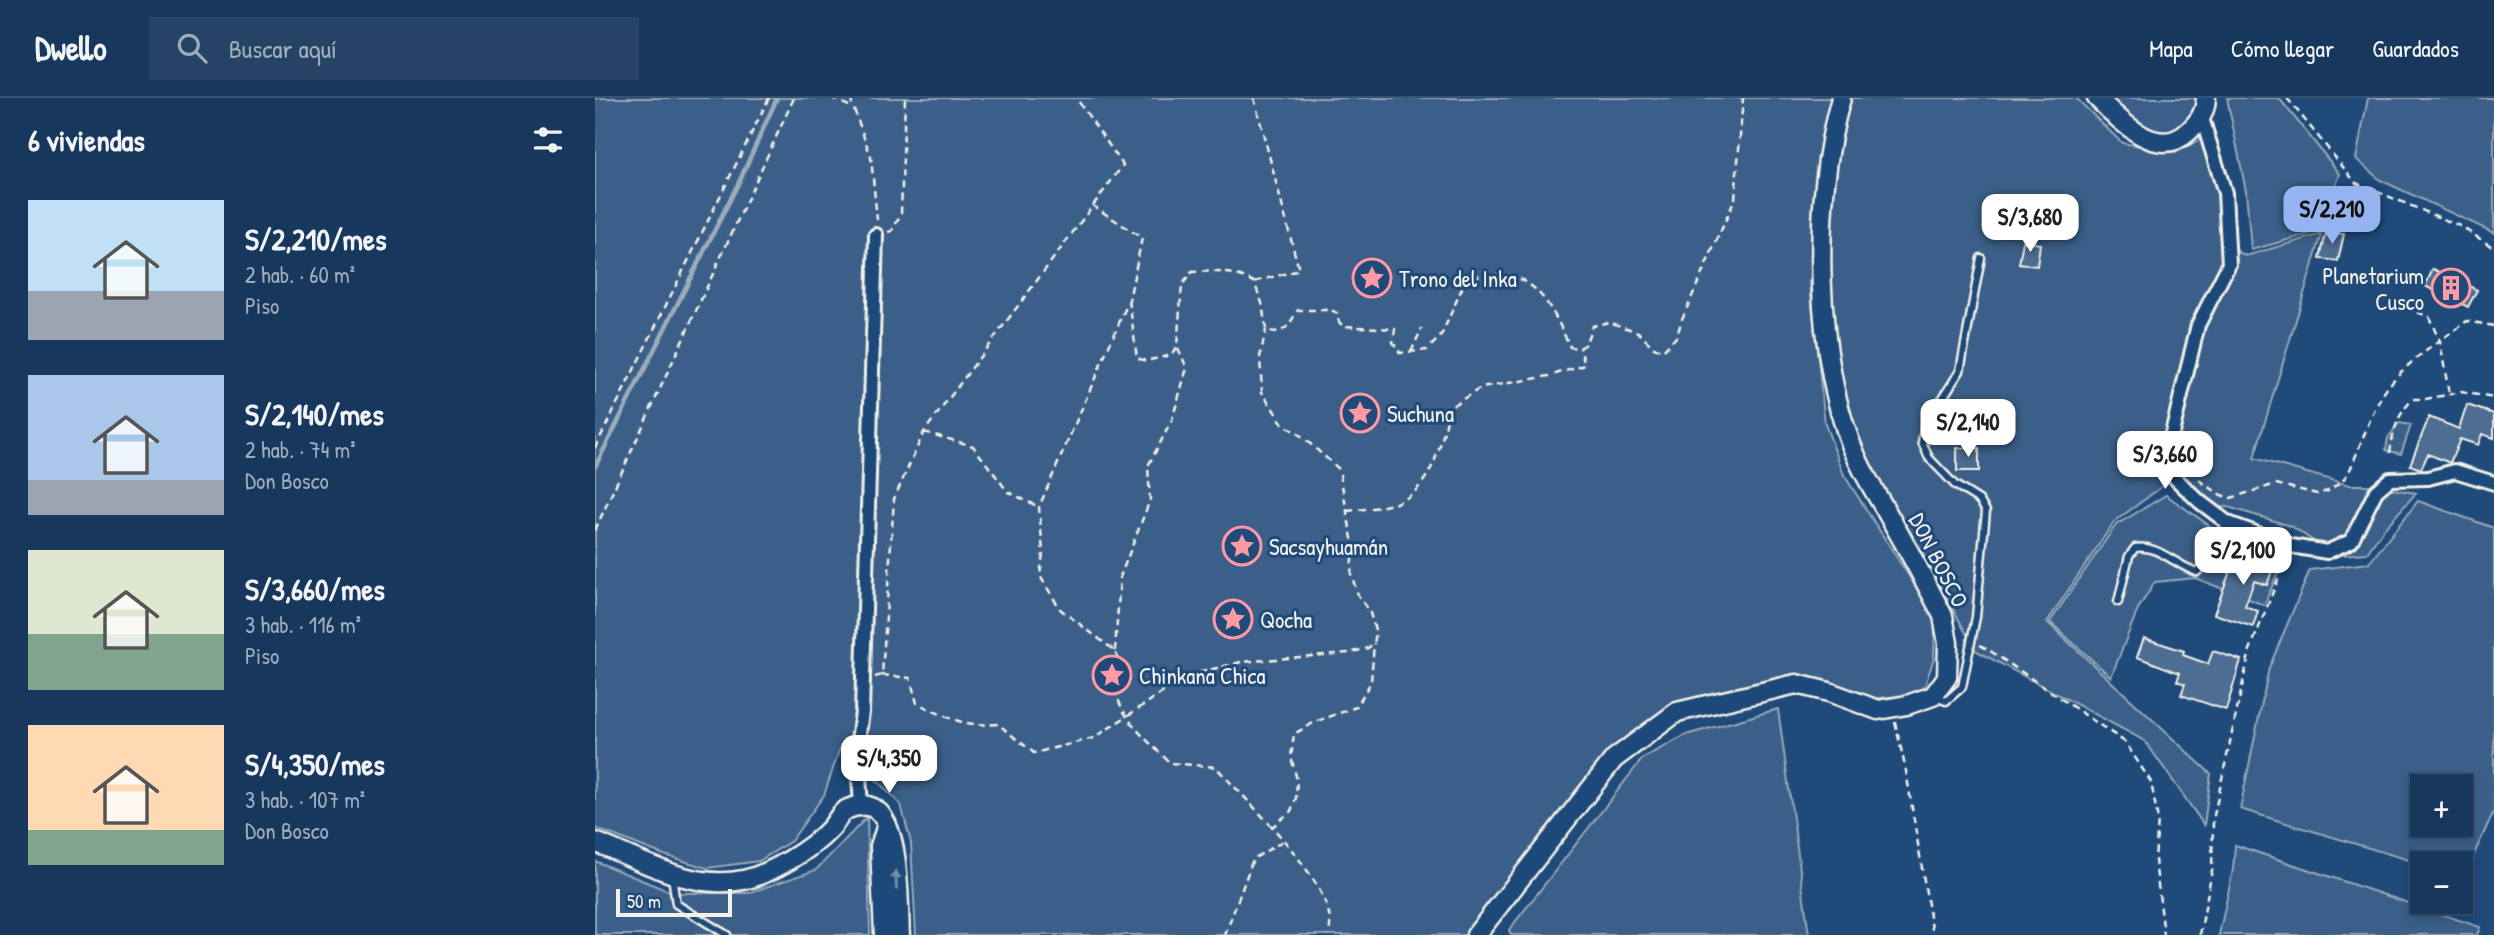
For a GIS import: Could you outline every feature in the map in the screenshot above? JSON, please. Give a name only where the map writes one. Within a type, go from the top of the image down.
[{"type":"street","name":"DON BOSCO","points":[[1841,98],[1833,127],[1823,208],[1821,285],[1832,374],[1841,416],[1857,458],[1943,616],[1948,643],[1947,677],[1933,696]]},
{"type":"street","points":[[2097,98],[2130,129],[2147,139],[2165,141],[2183,136],[2202,118]]},
{"type":"street","points":[[2206,98],[2202,118],[2225,193],[2229,264],[2198,324],[2167,454],[2176,479],[2228,523],[2291,546],[2326,552],[2351,541],[2377,491],[2390,479],[2428,478],[2455,471],[2494,483]]},
{"type":"street","points":[[861,805],[857,748],[862,681],[876,235]]},
{"type":"street","points":[[1476,935],[1614,759],[1677,712],[1796,684],[1829,692],[1878,710],[1933,696]]},
{"type":"street","points":[[595,842],[672,874],[699,881],[743,880],[781,866],[828,831],[845,810],[861,805],[874,807],[887,825],[894,845],[900,935]]},
{"type":"street","points":[[884,935],[880,846],[887,825]]},
{"type":"lane","points":[[1933,696],[1946,701],[1962,687],[1976,617],[1986,511],[1979,499],[1955,485],[1929,457],[1922,442],[1925,426],[1960,372],[1981,258]]},
{"type":"lane","points":[[2117,602],[2129,556],[2135,548],[2153,549],[2197,572],[2207,562],[2220,533],[2228,523]]},
{"type":"lane","points":[[672,874],[676,904],[727,935]]},
{"type":"path","points":[[595,448],[769,98]]},
{"type":"path","points":[[595,530],[795,98]]},
{"type":"path","points":[[832,98],[853,108]]},
{"type":"path","points":[[850,98],[871,157],[877,210],[876,235],[892,231],[901,214],[905,98]]},
{"type":"path","points":[[882,675],[894,499],[924,432],[1123,165],[1076,98]]},
{"type":"path","points":[[1254,98],[1299,271],[1254,282]]},
{"type":"path","points":[[1580,348],[1586,342],[1592,326],[1609,322],[1638,332],[1654,348],[1663,351],[1677,336],[1735,199],[1743,98]]},
{"type":"path","points":[[2287,98],[2356,183],[2460,226],[2494,248]]},
{"type":"path","points":[[1093,205],[1142,238],[1129,300],[1039,507],[1043,553],[1040,576],[1060,609],[1115,651],[1120,661],[1117,692],[1126,716],[1170,763],[1216,767],[1310,872],[1328,906],[1332,925],[1328,935]]},
{"type":"path","points":[[1129,300],[1136,358],[1146,361],[1171,355],[1177,346],[1182,285],[1192,272],[1222,271],[1240,274],[1254,282],[1262,303],[1266,330],[1260,357],[1262,392],[1283,424],[1339,469],[1353,544],[1351,574],[1358,595],[1370,613],[1376,634],[1371,682],[1356,707],[1315,722],[1294,734],[1291,757],[1297,780],[1296,799],[1291,811],[1271,828]]},
{"type":"path","points":[[1266,330],[1277,333],[1285,330],[1298,310],[1331,310],[1337,313],[1343,326],[1395,329],[1393,342],[1400,353],[1427,351],[1441,336],[1467,277],[1501,274],[1520,278],[1550,303],[1570,347],[1580,348]]},
{"type":"path","points":[[2406,307],[2429,317],[2440,342],[2449,394]]},
{"type":"path","points":[[2191,475],[2221,495],[2231,498],[2276,484],[2317,494],[2328,491],[2349,474],[2387,388],[2401,373],[2467,321],[2494,326]]},
{"type":"path","points":[[1411,352],[1422,328]]},
{"type":"path","points":[[1115,651],[1120,577],[1150,500],[1148,466],[1172,420],[1187,368],[1177,346]]},
{"type":"path","points":[[1347,511],[1399,502],[1418,488],[1437,457],[1450,407],[1481,388],[1549,376],[1585,365],[1580,348]]},
{"type":"path","points":[[2390,453],[2401,411],[2413,399],[2461,392],[2493,398],[2494,392]]},
{"type":"path","points":[[924,432],[973,446],[1008,492],[1039,507]]},
{"type":"path","points":[[2200,935],[2212,870],[2213,820],[2250,650],[2291,546]]},
{"type":"path","points":[[1970,641],[1989,650],[2125,742],[2151,782],[2158,820],[2155,860],[2164,935]]},
{"type":"path","points":[[862,681],[882,675],[909,678],[918,703],[957,722],[998,724],[1034,753],[1094,738],[1189,675],[1241,662],[1349,653],[1368,648],[1374,643]]},
{"type":"path","points":[[1892,708],[1906,772],[1933,935]]},
{"type":"path","points":[[1225,935],[1252,859],[1283,841]]},
{"type":"shaded area","name":"Sacsayhuamán","points":[[595,98],[1837,98],[1820,148],[1810,285],[1825,424],[1844,475],[1935,617],[1934,658],[1922,694],[1846,701],[1769,687],[1677,710],[1613,759],[1472,935],[916,935],[911,843],[901,805],[841,745],[824,795],[791,841],[759,861],[707,868],[664,855],[595,828]]},
{"type":"shaded area","points":[[1849,98],[2076,98],[2122,143],[2177,152],[2211,134],[2231,248],[2246,256],[2322,234],[2254,458],[2349,485],[2367,485],[2416,493],[2383,530],[2367,553],[2342,555],[2321,546],[2291,526],[2228,507],[2205,508],[2171,480],[2114,522],[2047,622],[2211,774],[2204,825],[2145,741],[1975,650],[1920,547],[1877,481],[1842,402],[1827,308],[1826,234],[1836,140]]},
{"type":"shaded area","points":[[2107,98],[2208,98],[2195,131],[2148,135]]},
{"type":"shaded area","points":[[2227,98],[2279,98],[2340,174],[2320,231],[2251,250],[2246,191]]},
{"type":"shaded area","points":[[2368,98],[2494,98],[2494,233],[2380,180],[2356,159]]},
{"type":"shaded area","points":[[2399,423],[2411,425],[2401,454],[2386,450],[2388,438]]},
{"type":"shaded area","points":[[2166,495],[2220,533],[2287,552],[2264,605],[2195,578],[2155,582],[2138,609],[2111,677],[2050,622],[2116,525]]},
{"type":"shaded area","points":[[2418,501],[2494,528],[2494,811],[2473,856],[2473,851],[2410,851],[2410,860],[2240,809],[2269,668],[2310,570],[2369,563]]},
{"type":"shaded area","points":[[1778,709],[1809,935],[1511,935],[1509,930],[1643,758],[1686,735]]},
{"type":"shaded area","points":[[867,817],[870,935],[595,935],[595,861],[673,893],[748,893],[816,870]]},
{"type":"shaded area","points":[[2235,845],[2410,904],[2410,914],[2441,914],[2480,927],[2477,935],[2219,935],[2233,870]]},
{"type":"building","name":"Planetarium Cusco","points":[[2326,232],[2344,234],[2338,261],[2320,259]]},
{"type":"building","points":[[2023,241],[2040,244],[2037,266],[2019,264]]},
{"type":"building","name":"Planetarium Cusco","points":[[2433,269],[2477,290],[2468,307],[2425,286]]},
{"type":"building","points":[[2467,405],[2494,414],[2494,438],[2482,434],[2478,445],[2460,439],[2450,463],[2428,454],[2421,469],[2410,465],[2429,417],[2459,429]]},
{"type":"building","points":[[1957,448],[1979,448],[1979,471],[1957,471]]},
{"type":"building","points":[[2238,550],[2275,562],[2267,585],[2254,581],[2245,606],[2258,611],[2253,627],[2214,614]]},
{"type":"building","points":[[2144,638],[2184,651],[2183,655],[2208,664],[2213,651],[2241,660],[2226,710],[2181,695],[2185,684],[2177,681],[2180,673],[2137,657]]},
{"type":"waterway","points":[[595,467],[740,180],[777,98]]},
{"type":"place","name":"Trono del Inka","points":[[1372,278]]},
{"type":"place","name":"Planetarium Cusco","points":[[2451,288]]},
{"type":"place","name":"Suchuna","points":[[1360,413]]},
{"type":"place","name":"Sacsayhuamán","points":[[1242,546]]},
{"type":"place","name":"Qocha","points":[[1233,619]]},
{"type":"place","name":"Chinkana Chica","points":[[1112,675]]}]
